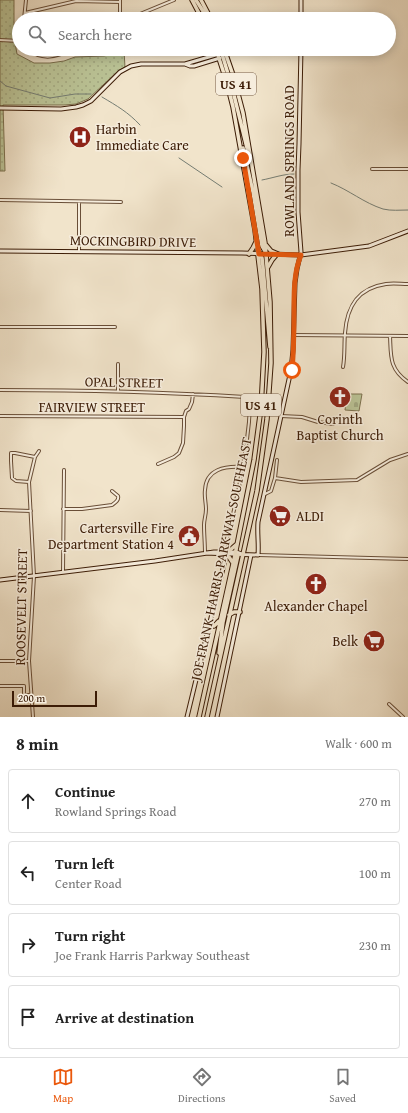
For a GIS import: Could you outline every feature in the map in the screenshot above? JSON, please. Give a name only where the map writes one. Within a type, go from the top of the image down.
[{"type":"main road","points":[[192,0],[198,12]]},
{"type":"main road","points":[[196,0],[204,12]]},
{"type":"main road","points":[[201,0],[207,12]]},
{"type":"main road","name":"JOE FRANK HARRIS PARKWAY SOUTHEAST","points":[[199,717],[220,619],[236,554],[254,460],[262,395],[264,334],[259,254],[240,142],[222,56]]},
{"type":"main road","name":"JOE FRANK HARRIS PARKWAY SOUTHEAST","points":[[207,717],[257,490],[269,400],[271,350],[271,309],[267,254],[241,104],[234,75],[223,56]]},
{"type":"main road","points":[[240,142],[245,154],[262,246],[263,250],[267,254]]},
{"type":"main road","points":[[248,254],[257,241]]},
{"type":"main road","points":[[265,243],[271,251],[277,254],[268,268]]},
{"type":"main road","points":[[259,254],[262,258],[264,267],[269,342],[271,350]]},
{"type":"main road","points":[[228,551],[237,543]]},
{"type":"main road","points":[[219,662],[222,629],[236,554]]},
{"type":"main road","points":[[225,555],[231,559],[233,563]]},
{"type":"main road","points":[[229,615],[234,612],[240,612]]},
{"type":"main road","points":[[209,626],[214,626],[220,619]]},
{"type":"street","points":[[25,12],[26,0]]},
{"type":"street","points":[[29,12],[76,0],[120,1],[120,12]]},
{"type":"street","points":[[145,12],[174,0]]},
{"type":"street","points":[[301,12],[302,0]]},
{"type":"street","points":[[0,40],[12,41]]},
{"type":"street","points":[[42,56],[53,56]]},
{"type":"street","points":[[0,108],[65,109],[76,107],[90,101],[120,72],[131,66],[145,64],[185,64],[218,56]]},
{"type":"street","name":"ROWLAND SPRINGS ROAD","points":[[258,555],[259,549],[257,530],[292,370],[295,278],[301,255],[298,183],[301,56]]},
{"type":"street","points":[[372,169],[408,169]]},
{"type":"street","points":[[0,200],[121,202]]},
{"type":"street","points":[[79,202],[79,252]]},
{"type":"street","name":"MOCKINGBIRD DRIVE","points":[[0,252],[301,255],[369,246],[408,231]]},
{"type":"street","points":[[343,367],[346,319],[352,304],[360,294],[370,288],[387,284],[408,284]]},
{"type":"street","points":[[0,327],[115,327]]},
{"type":"street","points":[[294,335],[408,336]]},
{"type":"street","points":[[390,336],[391,361],[400,377],[408,382]]},
{"type":"street","points":[[118,364],[118,391]]},
{"type":"street","name":"OPAL STREET","points":[[0,390],[118,391],[245,396],[249,401],[250,407],[247,441],[242,467]]},
{"type":"street","points":[[158,464],[174,457],[179,453],[183,443],[184,417],[192,402],[193,394]]},
{"type":"street","name":"FAIRVIEW STREET","points":[[0,416],[184,417]]},
{"type":"street","points":[[281,416],[302,417],[318,422],[333,424]]},
{"type":"street","name":"ROOSEVELT STREET","points":[[33,717],[29,661],[34,576],[29,482],[39,451]]},
{"type":"street","points":[[29,482],[16,481],[12,478],[11,453],[36,457]]},
{"type":"street","points":[[275,478],[301,482],[357,480],[390,460],[408,454]]},
{"type":"street","points":[[264,494],[272,491],[277,460]]},
{"type":"street","points":[[205,553],[204,526],[206,483],[212,474],[218,470],[242,467],[225,546],[219,551]]},
{"type":"street","points":[[63,573],[64,470]]},
{"type":"street","points":[[63,509],[112,505],[118,499],[118,496],[112,491]]},
{"type":"street","points":[[0,510],[30,511]]},
{"type":"street","points":[[225,546],[228,551]]},
{"type":"street","points":[[0,580],[63,573],[219,551],[228,551],[236,554]]},
{"type":"street","points":[[205,553],[225,555],[243,554],[408,558]]},
{"type":"street","points":[[187,717],[225,555]]},
{"type":"street","points":[[217,717],[251,555]]},
{"type":"street","points":[[0,661],[29,661]]},
{"type":"street","points":[[0,686],[24,686],[24,695],[31,695]]},
{"type":"street","points":[[389,704],[403,717]]},
{"type":"green space","points":[[0,0],[14,0],[14,12],[12,12],[12,56],[21,56],[34,63],[50,63],[64,61],[75,57],[124,56],[125,67],[118,71],[88,99],[76,104],[3,105],[5,171],[0,171]]},
{"type":"green space","points":[[347,394],[362,394],[359,411],[345,410]]},
{"type":"waterway","points":[[0,81],[6,86],[50,98],[75,94],[91,94]]},
{"type":"waterway","points":[[102,97],[127,113],[140,125]]},
{"type":"waterway","points":[[179,158],[222,187]]},
{"type":"waterway","points":[[262,180],[282,175],[294,174]]},
{"type":"waterway","points":[[331,183],[383,209],[408,210]]},
{"type":"place","name":"Harbin Immediate Care","points":[[80,137]]},
{"type":"place","name":"Corinth Baptist Church","points":[[340,397]]},
{"type":"place","name":"ALDI","points":[[280,516]]},
{"type":"place","name":"Cartersville Fire Department Station 4","points":[[189,536]]},
{"type":"place","name":"Alexander Chapel","points":[[316,584]]},
{"type":"place","name":"Belk","points":[[374,641]]},
{"type":"route","points":[[243,158],[259,254],[301,255],[296,269],[292,370]]}]
